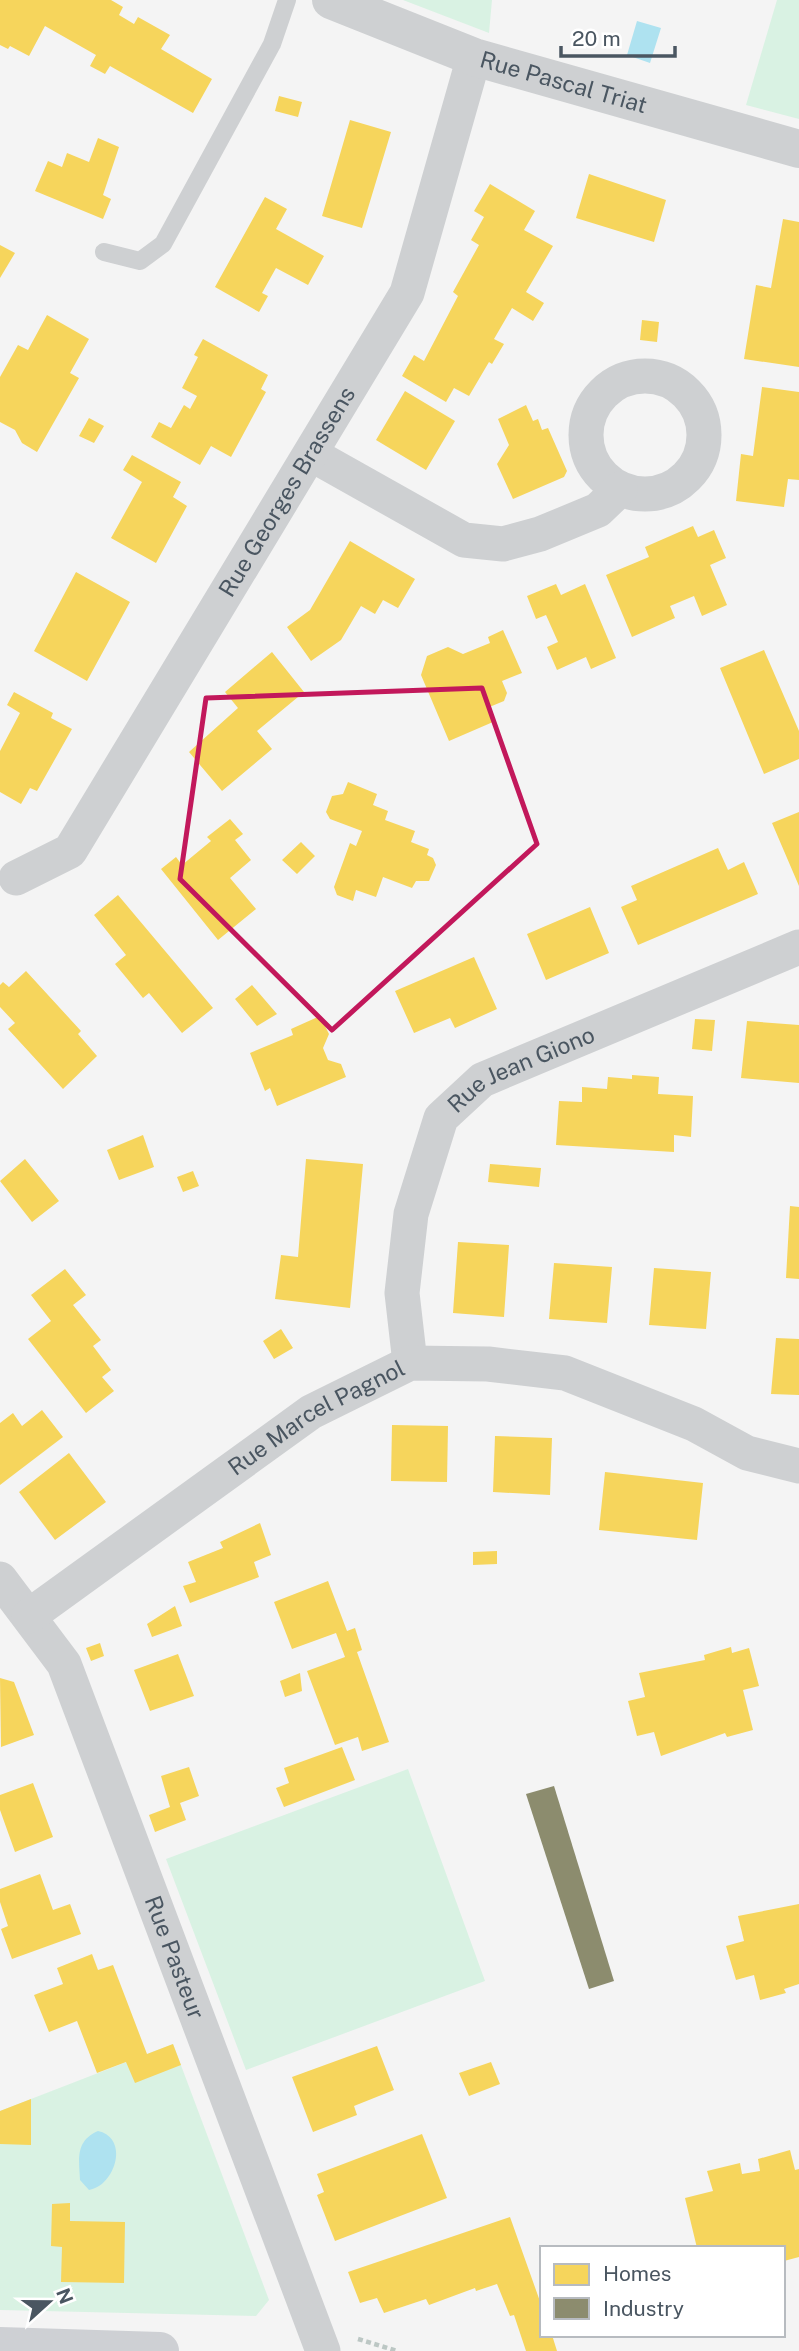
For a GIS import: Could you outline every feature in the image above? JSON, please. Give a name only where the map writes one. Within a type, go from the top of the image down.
[{"type":"main road","points":[[0,2346],[160,2351]]},
{"type":"street","name":"Rue Pascal Triat","points":[[331,0],[474,57],[799,149]]},
{"type":"street","name":"Rue Georges Brassens","points":[[16,878],[71,851],[407,293],[474,57]]},
{"type":"street","points":[[311,454],[464,540],[503,544],[540,534],[598,510],[620,489]]},
{"type":"street","name":"Rue Jean Giono","points":[[410,1363],[402,1293],[411,1214],[441,1118],[482,1080],[799,947]]},
{"type":"street","name":"Rue Marcel Pagnol","points":[[15,1613],[311,1412],[410,1363],[488,1364],[565,1373],[694,1424],[747,1453],[799,1466]]},
{"type":"street","name":"Rue Pasteur","points":[[0,1579],[15,1613],[64,1664],[323,2351]]},
{"type":"lane","points":[[104,252],[140,261],[163,244],[272,44],[287,0]]},
{"type":"highlighted area","points":[[482,688],[537,844],[332,1030],[180,879],[206,698]]},
{"type":"green space","points":[[403,0],[492,0],[489,33]]},
{"type":"green space","points":[[777,0],[799,0],[799,119],[746,105]]},
{"type":"green space","points":[[408,1769],[485,1981],[246,2070],[166,1859]]},
{"type":"green space","points":[[173,2044],[269,2300],[256,2316],[0,2310],[0,2111]]},
{"type":"water","points":[[637,21],[661,28],[650,63],[627,55]]},
{"type":"water","points":[[98,2131],[108,2135],[114,2143],[115,2162],[106,2180],[89,2190],[80,2180],[80,2151],[85,2140]]},
{"type":"building: Homes","points":[[0,0],[111,0],[123,7],[119,15],[134,24],[138,17],[170,35],[161,49],[212,79],[193,113],[110,66],[105,74],[90,66],[96,55],[45,26],[29,56],[10,46],[8,49],[0,45]]},
{"type":"building: Homes","points":[[279,96],[302,102],[298,117],[275,111]]},
{"type":"building: Homes","points":[[350,120],[391,132],[362,228],[322,216]]},
{"type":"building: Homes","points":[[98,138],[119,147],[103,195],[111,199],[103,219],[35,191],[48,161],[62,167],[67,153],[89,162]]},
{"type":"building: Homes","points":[[589,174],[666,200],[654,242],[576,218]]},
{"type":"building: Homes","points":[[490,184],[535,211],[524,230],[553,246],[526,292],[544,303],[533,321],[512,308],[494,339],[504,344],[492,364],[489,362],[469,396],[454,388],[446,402],[402,376],[414,355],[424,361],[458,296],[453,292],[479,245],[471,240],[484,217],[474,211]]},
{"type":"building: Homes","points":[[265,197],[287,209],[276,229],[324,256],[308,285],[276,268],[262,293],[268,296],[259,312],[215,287]]},
{"type":"building: Homes","points":[[783,219],[799,222],[799,367],[744,359],[756,285],[771,288]]},
{"type":"building: Homes","points":[[0,245],[15,253],[0,278]]},
{"type":"building: Homes","points":[[47,315],[89,339],[70,373],[79,378],[37,452],[22,443],[15,430],[0,422],[0,377],[18,345],[28,350]]},
{"type":"building: Homes","points":[[642,320],[659,322],[657,342],[640,340]]},
{"type":"building: Homes","points":[[203,339],[268,375],[261,389],[266,392],[231,457],[211,446],[200,465],[151,437],[159,422],[171,428],[184,405],[190,409],[197,396],[182,388],[198,357],[194,355]]},
{"type":"building: Homes","points":[[762,387],[799,392],[799,480],[788,479],[784,507],[736,501],[741,454],[753,456]]},
{"type":"building: Homes","points":[[405,391],[455,421],[426,470],[376,440]]},
{"type":"building: Homes","points":[[526,405],[533,421],[538,419],[542,430],[548,428],[567,471],[564,477],[513,499],[497,464],[509,445],[498,419]]},
{"type":"building: Homes","points":[[89,418],[104,426],[94,443],[79,436]]},
{"type":"building: Homes","points":[[132,455],[181,482],[173,497],[187,506],[156,563],[111,538],[142,482],[123,470]]},
{"type":"building: Homes","points":[[693,526],[698,537],[714,530],[726,558],[710,565],[727,605],[702,616],[694,596],[670,606],[675,618],[632,637],[606,575],[649,557],[645,547]]},
{"type":"building: Homes","points":[[350,541],[415,579],[398,608],[383,600],[375,614],[361,606],[341,640],[311,661],[287,627],[310,610]]},
{"type":"building: Homes","points":[[76,572],[130,602],[87,681],[34,651]]},
{"type":"building: Homes","points":[[556,584],[561,595],[585,584],[616,658],[591,669],[586,657],[557,670],[547,647],[558,642],[546,615],[536,619],[527,596]]},
{"type":"building: Homes","points":[[503,630],[522,673],[502,681],[507,693],[504,701],[487,708],[493,722],[449,741],[421,675],[427,656],[448,647],[463,654],[490,643],[488,637]]},
{"type":"building: Homes","points":[[764,650],[799,731],[799,759],[764,774],[720,668]]},
{"type":"building: Homes","points":[[272,652],[304,692],[257,731],[272,749],[222,791],[189,752],[238,708],[225,692]]},
{"type":"building: Homes","points":[[14,692],[53,713],[51,718],[72,729],[37,791],[30,788],[21,804],[0,792],[0,751],[20,713],[7,705]]},
{"type":"building: Homes","points":[[348,782],[377,794],[373,805],[388,811],[385,820],[415,831],[411,842],[429,849],[427,855],[433,858],[436,865],[429,881],[416,881],[412,888],[383,877],[376,897],[356,890],[353,901],[337,895],[334,887],[350,843],[356,846],[362,831],[330,819],[326,812],[332,796],[343,794]]},
{"type":"building: Homes","points":[[799,812],[799,886],[772,823]]},
{"type":"building: Homes","points":[[230,819],[243,834],[235,840],[251,860],[230,878],[256,909],[218,940],[161,869],[176,857],[182,865],[211,841],[207,837]]},
{"type":"building: Homes","points":[[301,842],[315,856],[297,874],[282,860]]},
{"type":"building: Homes","points":[[718,848],[728,870],[744,862],[758,894],[638,945],[621,907],[637,900],[631,886]]},
{"type":"building: Homes","points":[[118,895],[213,1008],[182,1033],[149,993],[143,998],[115,964],[126,955],[94,915]]},
{"type":"building: Homes","points":[[590,907],[609,953],[546,980],[527,934]]},
{"type":"building: Homes","points":[[474,957],[497,1009],[455,1028],[450,1018],[414,1033],[395,991]]},
{"type":"building: Homes","points":[[26,971],[81,1031],[78,1034],[97,1056],[63,1089],[8,1029],[15,1023],[0,1007],[0,985],[3,982],[9,987]]},
{"type":"building: Homes","points":[[252,985],[277,1014],[257,1026],[235,999]]},
{"type":"building: Homes","points":[[320,1016],[329,1034],[323,1048],[328,1060],[341,1064],[346,1077],[277,1106],[270,1088],[265,1091],[250,1053],[293,1035],[291,1029]]},
{"type":"building: Homes","points":[[695,1019],[715,1020],[712,1051],[692,1049]]},
{"type":"building: Homes","points":[[747,1021],[799,1025],[799,1083],[741,1078]]},
{"type":"building: Homes","points":[[632,1075],[659,1077],[658,1094],[693,1096],[691,1137],[674,1135],[674,1152],[556,1145],[559,1101],[582,1102],[582,1087],[607,1089],[608,1077],[632,1079]]},
{"type":"building: Homes","points":[[143,1135],[154,1167],[119,1180],[107,1150]]},
{"type":"building: Homes","points":[[25,1159],[59,1201],[32,1222],[0,1181]]},
{"type":"building: Homes","points":[[306,1159],[363,1164],[350,1308],[275,1299],[281,1255],[298,1257]]},
{"type":"building: Homes","points":[[490,1164],[541,1168],[539,1187],[488,1182]]},
{"type":"building: Homes","points":[[193,1171],[199,1186],[183,1192],[177,1177]]},
{"type":"building: Homes","points":[[790,1206],[799,1207],[799,1279],[786,1278]]},
{"type":"building: Homes","points":[[458,1242],[509,1245],[504,1317],[453,1313]]},
{"type":"building: Homes","points":[[554,1263],[612,1267],[607,1323],[549,1319]]},
{"type":"building: Homes","points":[[654,1268],[711,1272],[706,1329],[649,1325]]},
{"type":"building: Homes","points":[[65,1269],[86,1295],[73,1305],[101,1340],[93,1346],[111,1370],[102,1377],[114,1391],[86,1413],[28,1339],[51,1321],[31,1295]]},
{"type":"building: Homes","points":[[281,1329],[293,1348],[274,1359],[263,1341]]},
{"type":"building: Homes","points":[[776,1338],[799,1339],[799,1395],[771,1394]]},
{"type":"building: Homes","points":[[42,1410],[63,1437],[0,1485],[0,1423],[13,1413],[22,1426]]},
{"type":"building: Homes","points":[[392,1425],[448,1426],[447,1482],[391,1481]]},
{"type":"building: Homes","points":[[495,1436],[552,1438],[550,1495],[493,1492]]},
{"type":"building: Homes","points":[[69,1453],[106,1502],[55,1540],[19,1492]]},
{"type":"building: Homes","points":[[605,1472],[703,1483],[697,1540],[599,1530]]},
{"type":"building: Homes","points":[[260,1523],[271,1555],[254,1562],[259,1577],[190,1603],[183,1586],[196,1582],[188,1562],[223,1548],[220,1542]]},
{"type":"building: Homes","points":[[497,1551],[497,1564],[473,1565],[473,1552]]},
{"type":"building: Homes","points":[[328,1581],[347,1631],[355,1628],[362,1650],[357,1652],[389,1742],[362,1751],[358,1737],[335,1745],[307,1671],[345,1657],[336,1633],[292,1649],[274,1602]]},
{"type":"building: Homes","points":[[175,1606],[182,1626],[152,1637],[147,1624]]},
{"type":"building: Homes","points":[[100,1643],[104,1656],[91,1661],[86,1648]]},
{"type":"building: Homes","points":[[731,1647],[732,1653],[749,1648],[759,1686],[743,1690],[753,1730],[727,1737],[725,1733],[661,1756],[654,1732],[637,1736],[628,1701],[645,1697],[639,1673],[705,1660],[704,1655]]},
{"type":"building: Homes","points":[[178,1654],[194,1696],[150,1711],[134,1670]]},
{"type":"building: Homes","points":[[300,1673],[302,1691],[285,1697],[280,1681]]},
{"type":"building: Homes","points":[[0,1678],[14,1682],[34,1735],[1,1747]]},
{"type":"building: Homes","points":[[342,1747],[355,1780],[284,1807],[276,1788],[289,1783],[284,1768]]},
{"type":"building: Homes","points":[[189,1767],[199,1796],[180,1803],[186,1820],[155,1832],[149,1815],[170,1807],[161,1776]]},
{"type":"building: Homes","points":[[33,1783],[53,1837],[15,1852],[0,1810],[0,1795]]},
{"type":"building: Homes","points":[[40,1874],[53,1910],[70,1904],[81,1934],[12,1959],[1,1929],[8,1926],[0,1902],[0,1889]]},
{"type":"building: Homes","points":[[799,1904],[799,1984],[784,1989],[786,1993],[760,2000],[754,1975],[736,1980],[726,1946],[744,1941],[738,1916]]},
{"type":"building: Homes","points":[[92,1954],[98,1970],[113,1965],[147,2054],[173,2044],[181,2065],[135,2083],[126,2062],[97,2073],[77,2021],[49,2032],[34,1995],[63,1984],[57,1968]]},
{"type":"building: Homes","points":[[377,2046],[394,2090],[354,2106],[357,2115],[313,2132],[292,2077]]},
{"type":"building: Homes","points":[[491,2062],[500,2084],[469,2096],[459,2073]]},
{"type":"building: Homes","points":[[31,2099],[31,2145],[0,2144],[0,2111]]},
{"type":"building: Homes","points":[[422,2134],[447,2198],[335,2241],[317,2195],[324,2192],[317,2174]]},
{"type":"building: Homes","points":[[790,2150],[795,2170],[799,2169],[799,2257],[785,2261],[785,2246],[779,2245],[697,2246],[685,2198],[713,2191],[707,2171],[740,2163],[742,2174],[760,2171],[758,2159]]},
{"type":"building: Homes","points":[[70,2203],[70,2221],[125,2222],[124,2283],[61,2282],[62,2247],[51,2246],[52,2204]]},
{"type":"building: Homes","points":[[510,2217],[540,2301],[540,2337],[553,2337],[557,2351],[526,2351],[514,2315],[510,2316],[497,2284],[476,2291],[475,2288],[429,2305],[426,2299],[384,2313],[377,2298],[360,2303],[348,2272]]},
{"type":"building: Industry","points":[[554,1786],[614,1981],[589,1989],[526,1794]]}]
